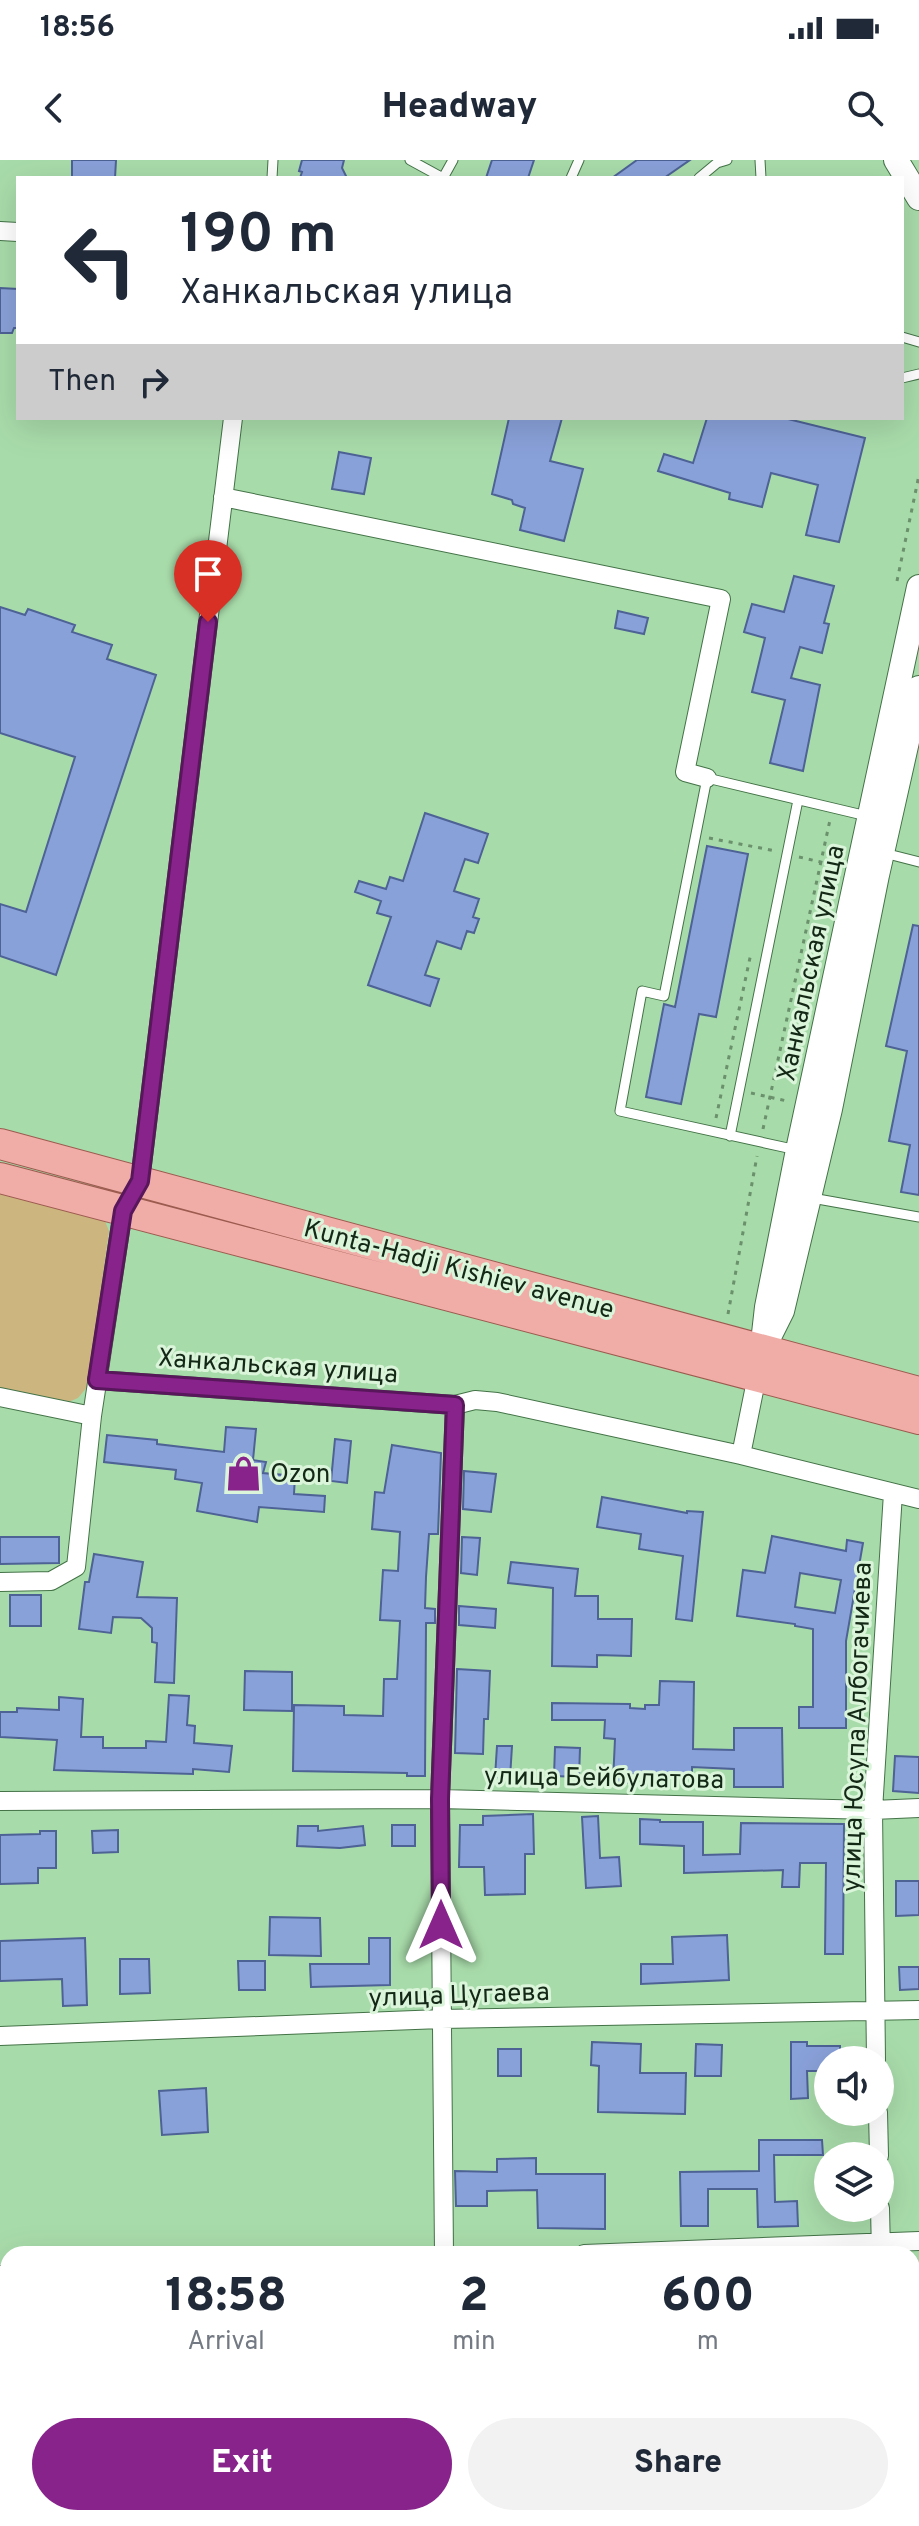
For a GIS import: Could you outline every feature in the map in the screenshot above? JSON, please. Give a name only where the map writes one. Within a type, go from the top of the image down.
[{"type":"main road","name":"Kunta-Hadji Kishiev avenue","points":[[0,1144],[140,1181],[760,1364],[919,1419]]},
{"type":"main road","name":"Kunta-Hadji Kishiev avenue","points":[[0,1178],[123,1211],[760,1364],[919,1392]]},
{"type":"street","points":[[896,160],[919,198]]},
{"type":"street","points":[[0,1582],[51,1581],[76,1567],[92,1416],[123,1211],[140,1181],[233,420]]},
{"type":"street","points":[[223,497],[721,599],[685,772],[707,778]]},
{"type":"street","name":"Ханкальская улица","points":[[808,1152],[830,1109],[919,587]]},
{"type":"street","name":"Ханкальская улица","points":[[880,819],[919,688]]},
{"type":"street","name":"Ханкальская улица","points":[[760,1364],[767,1307],[799,1196],[874,851]]},
{"type":"street","points":[[741,1455],[760,1364]]},
{"type":"street","name":"Ханкальская улица","points":[[97,1380],[455,1405],[475,1400],[497,1402],[741,1455],[919,1499]]},
{"type":"street","points":[[0,1397],[92,1416]]},
{"type":"street","points":[[444,2246],[440,1799],[455,1405]]},
{"type":"street","name":"улица Юсупа Албогачиева","points":[[876,2046],[873,1810],[893,1493]]},
{"type":"street","name":"улица Бейбулатова","points":[[0,1801],[440,1799],[873,1810],[919,1808]]},
{"type":"street","name":"улица Цугаева","points":[[0,2036],[441,2019],[919,2010]]},
{"type":"street","points":[[880,2222],[881,2246]]},
{"type":"street","points":[[892,2246],[919,2241]]},
{"type":"lane","points":[[410,160],[439,176]]},
{"type":"lane","points":[[701,176],[717,163],[727,160]]},
{"type":"lane","points":[[808,1152],[620,1111],[642,991],[664,996],[707,778],[880,819]]},
{"type":"lane","points":[[730,1136],[798,800]]},
{"type":"lane","points":[[874,851],[919,862]]},
{"type":"lane","points":[[799,1196],[919,1217]]},
{"type":"path","points":[[727,1319],[760,1143],[832,809]]},
{"type":"path","points":[[713,1132],[753,944]]},
{"type":"path","points":[[739,1090],[830,1109]]},
{"type":"shaded area","points":[[0,1186],[103,1216],[109,1231],[88,1386],[78,1398],[66,1403],[0,1389]]},
{"type":"building","points":[[72,160],[116,160],[115,176],[72,176]]},
{"type":"building","points":[[302,160],[344,160],[342,168],[346,176],[301,176],[302,172],[299,171]]},
{"type":"building","points":[[492,160],[534,160],[529,176],[487,176]]},
{"type":"building","points":[[637,160],[690,160],[667,176],[615,176]]},
{"type":"building","points":[[0,288],[16,289],[16,328],[12,333],[0,333]]},
{"type":"building","points":[[509,420],[561,420],[550,461],[583,469],[564,541],[520,530],[525,508],[492,494]]},
{"type":"building","points":[[706,420],[792,420],[865,438],[839,542],[806,535],[818,485],[771,473],[762,507],[729,499],[730,493],[658,471],[664,454],[693,463]]},
{"type":"building","points":[[339,452],[371,458],[364,494],[332,489]]},
{"type":"building","points":[[794,576],[834,586],[824,623],[829,624],[822,653],[800,647],[791,678],[820,685],[803,771],[770,763],[785,700],[752,692],[765,638],[744,632],[752,604],[784,612]]},
{"type":"building","points":[[0,607],[25,615],[28,609],[75,625],[72,632],[112,645],[107,659],[156,675],[56,975],[0,956],[0,904],[26,912],[75,757],[0,733]]},
{"type":"building","points":[[618,611],[648,618],[644,634],[615,628]]},
{"type":"building","points":[[425,813],[488,834],[478,863],[465,859],[454,891],[479,899],[473,917],[479,919],[474,933],[467,931],[461,949],[437,941],[425,975],[439,979],[430,1006],[368,985],[391,917],[377,913],[381,901],[355,892],[359,881],[386,889],[390,877],[403,881]]},
{"type":"building","points":[[707,846],[748,854],[716,1017],[699,1014],[681,1104],[646,1097],[664,1004],[675,1007]]},
{"type":"building","points":[[913,925],[919,926],[919,1195],[901,1192],[910,1145],[889,1141],[907,1051],[886,1046]]},
{"type":"building","points":[[226,1427],[256,1429],[253,1460],[266,1462],[263,1473],[295,1476],[294,1494],[325,1496],[324,1512],[259,1507],[257,1522],[197,1511],[202,1483],[175,1479],[176,1470],[104,1462],[107,1435],[224,1452]]},
{"type":"building","points":[[335,1439],[351,1441],[347,1483],[331,1481]]},
{"type":"building","points":[[392,1445],[441,1453],[438,1534],[429,1534],[426,1577],[425,1608],[435,1609],[435,1623],[426,1623],[425,1776],[293,1771],[294,1705],[344,1706],[344,1715],[383,1716],[384,1679],[397,1679],[400,1621],[380,1620],[383,1570],[398,1571],[400,1532],[372,1529],[375,1492],[384,1493]]},
{"type":"building","points":[[464,1471],[496,1474],[491,1512],[463,1509]]},
{"type":"building","points":[[602,1497],[687,1513],[703,1512],[692,1621],[676,1619],[683,1556],[639,1549],[641,1534],[597,1527]]},
{"type":"building","points":[[772,1536],[846,1551],[847,1540],[863,1543],[846,1641],[846,1728],[799,1728],[799,1707],[813,1707],[813,1629],[737,1616],[743,1570],[765,1573]],"holes":[[[800,1573],[841,1580],[835,1613],[795,1607]]]},
{"type":"building","points":[[0,1537],[59,1537],[59,1563],[0,1564]]},
{"type":"building","points":[[462,1537],[480,1538],[477,1575],[461,1573]]},
{"type":"building","points":[[94,1554],[143,1562],[137,1597],[177,1598],[174,1683],[155,1682],[157,1643],[152,1642],[152,1628],[141,1618],[113,1617],[111,1633],[79,1629],[85,1582],[89,1582]]},
{"type":"building","points":[[511,1562],[578,1569],[575,1596],[598,1596],[598,1619],[632,1619],[631,1656],[597,1655],[597,1667],[552,1666],[553,1588],[508,1583]]},
{"type":"building","points":[[10,1595],[41,1595],[41,1626],[10,1626]]},
{"type":"building","points":[[459,1606],[496,1609],[495,1628],[459,1625]]},
{"type":"building","points":[[457,1669],[490,1671],[483,1754],[455,1753]]},
{"type":"building","points":[[245,1671],[292,1672],[292,1711],[244,1710]]},
{"type":"building","points":[[660,1681],[694,1682],[693,1749],[734,1750],[734,1728],[782,1728],[783,1787],[734,1787],[734,1769],[692,1767],[692,1774],[631,1774],[631,1783],[613,1782],[615,1739],[604,1738],[605,1720],[552,1720],[552,1703],[630,1704],[630,1708],[645,1709],[645,1705],[659,1705]]},
{"type":"building","points":[[169,1695],[189,1696],[187,1725],[195,1726],[194,1743],[232,1746],[229,1772],[193,1769],[193,1774],[54,1770],[57,1740],[0,1737],[0,1712],[17,1712],[17,1708],[59,1710],[59,1697],[83,1699],[81,1737],[103,1737],[103,1748],[146,1748],[146,1741],[166,1742]]},
{"type":"building","points":[[497,1746],[512,1746],[510,1778],[495,1777]]},
{"type":"building","points":[[555,1747],[580,1748],[579,1777],[554,1776]]},
{"type":"building","points":[[895,1756],[919,1757],[919,1793],[893,1791]]},
{"type":"building","points":[[533,1814],[534,1854],[525,1854],[525,1894],[485,1895],[484,1867],[459,1867],[460,1825],[483,1825],[483,1816]]},
{"type":"building","points":[[598,1816],[600,1858],[619,1857],[621,1886],[586,1888],[582,1817]]},
{"type":"building","points":[[640,1819],[703,1822],[703,1855],[740,1854],[741,1823],[844,1824],[843,1954],[825,1954],[826,1863],[800,1863],[799,1887],[782,1887],[783,1870],[684,1873],[684,1846],[640,1844]]},
{"type":"building","points":[[392,1825],[415,1825],[415,1846],[392,1846]]},
{"type":"building","points":[[298,1826],[318,1826],[318,1831],[363,1826],[365,1845],[340,1848],[297,1846]]},
{"type":"building","points":[[118,1830],[118,1852],[93,1853],[92,1831]]},
{"type":"building","points":[[40,1831],[56,1831],[56,1868],[38,1868],[38,1883],[0,1884],[0,1835],[40,1834]]},
{"type":"building","points":[[896,1881],[919,1881],[919,1915],[896,1916]]},
{"type":"building","points":[[270,1917],[320,1918],[321,1956],[269,1955]]},
{"type":"building","points":[[727,1935],[729,1980],[641,1984],[641,1964],[673,1964],[672,1937]]},
{"type":"building","points":[[85,1938],[87,2005],[63,2006],[62,1979],[0,1981],[0,1941]]},
{"type":"building","points":[[369,1938],[390,1938],[390,1985],[311,1987],[310,1964],[369,1964]]},
{"type":"building","points":[[120,1959],[149,1959],[150,1993],[120,1994]]},
{"type":"building","points":[[238,1961],[265,1961],[265,1990],[239,1990]]},
{"type":"building","points":[[899,1967],[919,1967],[919,1989],[900,1990]]},
{"type":"building","points":[[592,2042],[641,2044],[640,2073],[686,2073],[685,2114],[598,2112],[599,2066],[591,2065]]},
{"type":"building","points":[[791,2042],[807,2042],[807,2046],[814,2046],[814,2071],[807,2071],[808,2098],[791,2099]]},
{"type":"building","points":[[696,2044],[722,2045],[721,2076],[695,2076]]},
{"type":"building","points":[[498,2049],[521,2049],[521,2076],[498,2076]]},
{"type":"building","points":[[206,2088],[208,2132],[162,2135],[159,2091]]},
{"type":"building","points":[[759,2140],[822,2140],[814,2142],[814,2155],[774,2155],[775,2202],[797,2201],[798,2226],[758,2227],[757,2189],[708,2189],[708,2226],[681,2226],[680,2172],[759,2171]]},
{"type":"building","points":[[536,2158],[536,2174],[605,2174],[605,2229],[538,2228],[537,2190],[487,2191],[487,2206],[456,2206],[455,2171],[497,2172],[497,2159]]},
{"type":"place","name":"Ozon","points":[[244,1473]]},
{"type":"route","points":[[208,622],[140,1181],[123,1211],[97,1380],[455,1405],[440,1799],[441,1925]]}]
